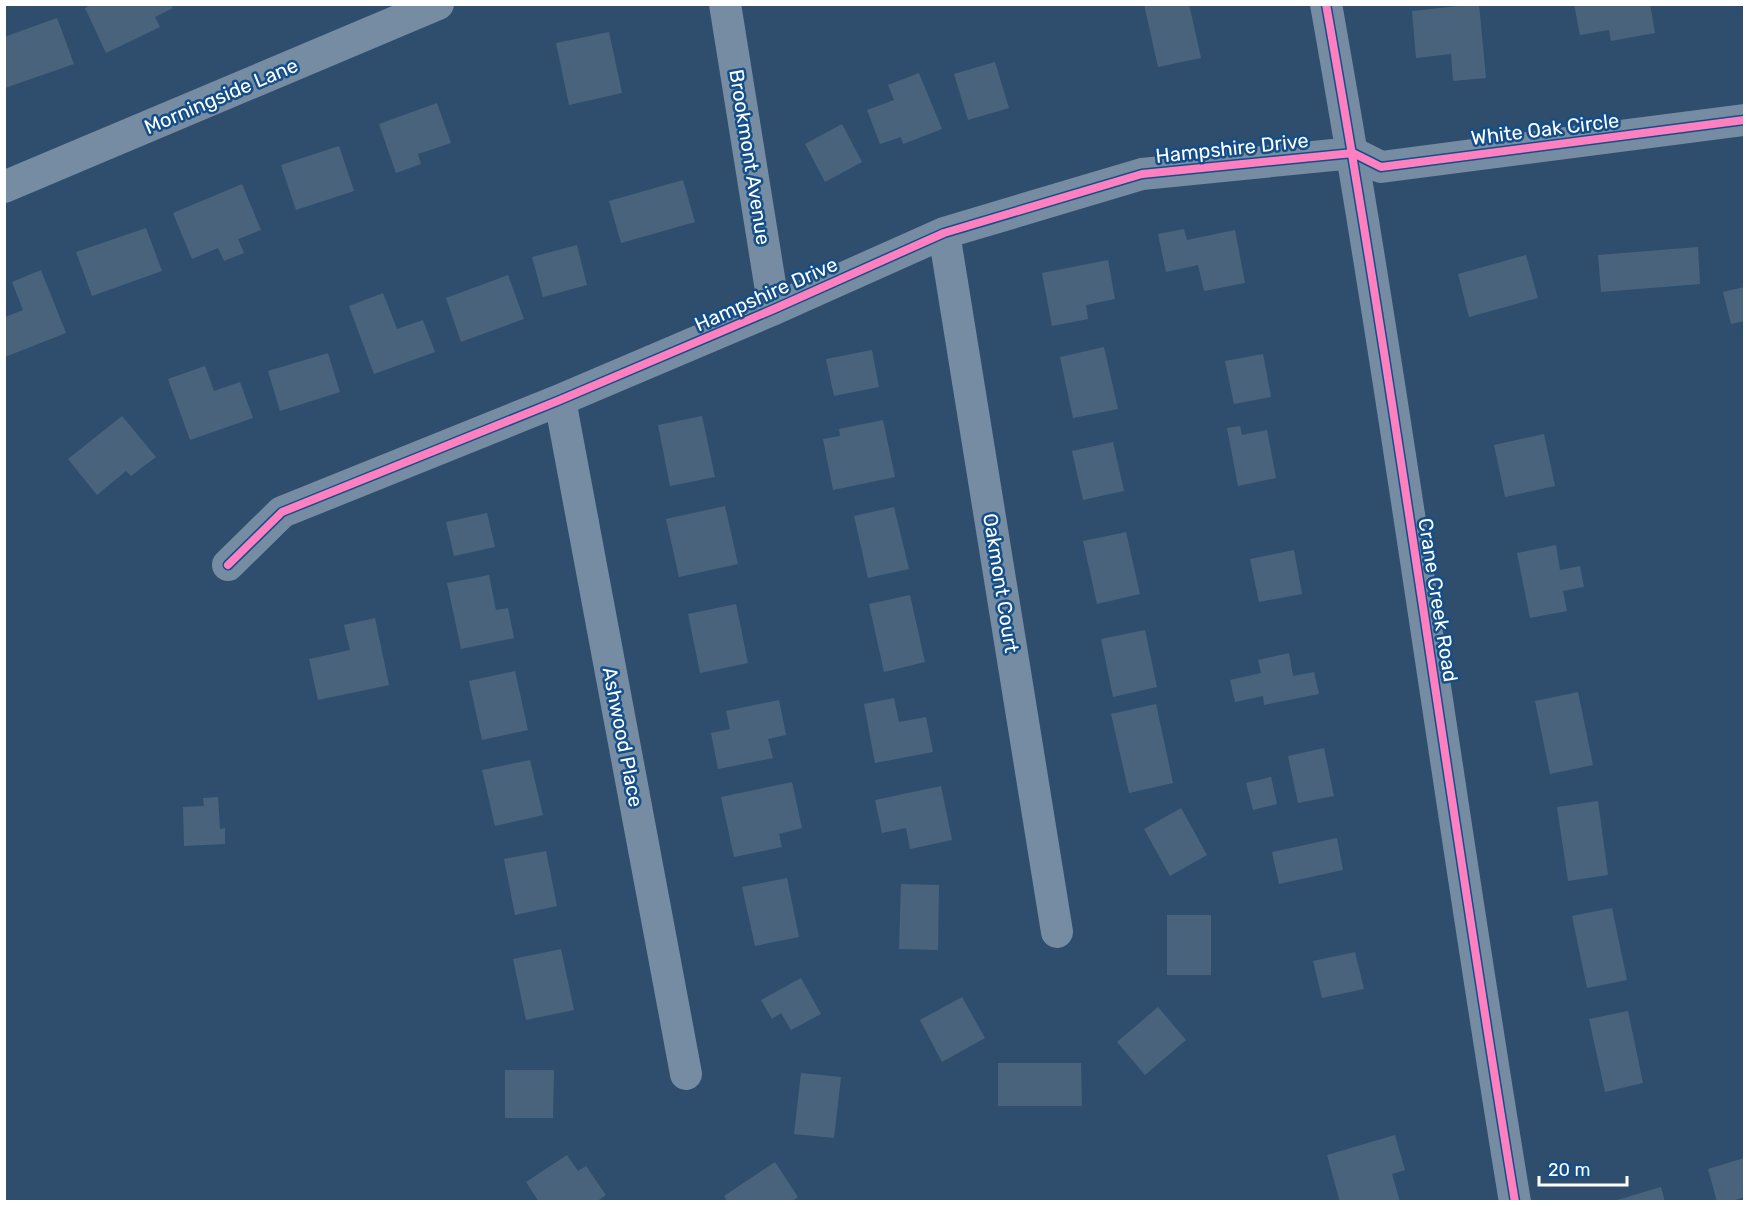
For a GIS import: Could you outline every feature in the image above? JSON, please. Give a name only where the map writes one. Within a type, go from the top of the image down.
[{"type":"street","name":"Morningside Lane","points":[[4,187],[438,4]]},
{"type":"street","name":"Brookmont Avenue","points":[[725,4],[774,309]]},
{"type":"street","name":"Crane Creek Road","points":[[1326,4],[1353,153],[1485,1024],[1515,1202]]},
{"type":"street","name":"White Oak Circle","points":[[1353,153],[1382,167],[1744,120]]},
{"type":"street","name":"Hampshire Drive","points":[[228,565],[282,512],[560,400],[945,233],[1142,174],[1353,153]]},
{"type":"street","name":"Oakmont Court","points":[[945,233],[1057,932]]},
{"type":"street","name":"Ashwood Place","points":[[560,400],[686,1074]]},
{"type":"building","points":[[92,4],[171,4],[173,8],[155,17],[160,27],[106,53],[85,8]]},
{"type":"building","points":[[1144,4],[1189,4],[1201,58],[1158,67]]},
{"type":"building","points":[[1479,4],[1486,78],[1453,81],[1451,54],[1416,58],[1412,11]]},
{"type":"building","points":[[1574,4],[1650,4],[1655,33],[1611,41],[1609,30],[1580,35]]},
{"type":"building","points":[[57,18],[74,64],[5,88],[4,37]]},
{"type":"building","points":[[609,32],[622,93],[569,105],[556,43]]},
{"type":"building","points":[[995,62],[1009,108],[968,120],[954,74]]},
{"type":"building","points":[[919,73],[942,129],[903,144],[901,137],[880,144],[867,110],[894,100],[888,85]]},
{"type":"building","points":[[437,103],[451,143],[418,154],[421,164],[396,173],[379,124]]},
{"type":"building","points":[[842,124],[862,162],[825,182],[805,144]]},
{"type":"building","points":[[339,146],[354,191],[296,210],[281,165]]},
{"type":"building","points":[[683,180],[695,222],[621,243],[609,201]]},
{"type":"building","points":[[242,184],[261,230],[238,239],[244,253],[224,261],[218,248],[192,259],[173,213]]},
{"type":"building","points":[[146,228],[162,271],[92,296],[76,252]]},
{"type":"building","points":[[1184,229],[1187,240],[1235,230],[1245,283],[1204,291],[1198,265],[1166,272],[1158,234]]},
{"type":"building","points":[[577,245],[587,285],[543,297],[532,257]]},
{"type":"building","points":[[1698,247],[1700,284],[1601,292],[1598,255]]},
{"type":"building","points":[[1526,255],[1538,298],[1469,317],[1458,274]]},
{"type":"building","points":[[1108,260],[1115,299],[1086,305],[1088,319],[1052,326],[1042,273]]},
{"type":"building","points":[[41,270],[66,333],[5,357],[5,317],[23,310],[12,282]]},
{"type":"building","points":[[508,275],[524,319],[461,342],[446,298]]},
{"type":"building","points":[[1744,287],[1744,321],[1731,324],[1723,292]]},
{"type":"building","points":[[383,293],[397,329],[423,320],[435,352],[374,374],[349,306]]},
{"type":"building","points":[[1104,347],[1118,409],[1073,418],[1060,357]]},
{"type":"building","points":[[872,350],[879,387],[834,396],[826,359]]},
{"type":"building","points":[[328,353],[340,392],[280,411],[268,371]]},
{"type":"building","points":[[1263,354],[1271,397],[1234,404],[1225,361]]},
{"type":"building","points":[[205,366],[214,391],[240,382],[253,418],[190,440],[168,379]]},
{"type":"building","points":[[122,416],[156,457],[131,476],[126,471],[97,495],[68,459]]},
{"type":"building","points":[[702,416],[715,477],[670,486],[658,425]]},
{"type":"building","points":[[883,420],[895,477],[833,490],[823,439],[840,436],[839,429]]},
{"type":"building","points":[[1240,426],[1242,435],[1267,430],[1276,478],[1238,486],[1227,428]]},
{"type":"building","points":[[1544,434],[1555,486],[1505,497],[1494,445]]},
{"type":"building","points":[[1113,442],[1124,491],[1083,500],[1072,451]]},
{"type":"building","points":[[725,506],[738,564],[679,577],[666,519]]},
{"type":"building","points":[[894,507],[909,569],[868,578],[854,516]]},
{"type":"building","points":[[487,513],[495,547],[454,556],[446,522]]},
{"type":"building","points":[[1126,532],[1140,594],[1097,604],[1083,541]]},
{"type":"building","points":[[1556,545],[1560,570],[1580,566],[1584,587],[1563,591],[1567,611],[1530,618],[1517,553]]},
{"type":"building","points":[[1294,550],[1302,594],[1259,602],[1250,559]]},
{"type":"building","points":[[489,575],[496,610],[508,608],[514,638],[461,649],[447,583]]},
{"type":"building","points":[[910,595],[925,662],[884,672],[869,604]]},
{"type":"building","points":[[736,604],[748,663],[700,673],[688,614]]},
{"type":"building","points":[[375,618],[389,685],[318,700],[309,659],[350,650],[344,625]]},
{"type":"building","points":[[1145,630],[1157,687],[1113,697],[1101,639]]},
{"type":"building","points":[[1289,653],[1293,676],[1314,672],[1319,694],[1264,705],[1263,696],[1235,702],[1230,680],[1261,673],[1258,660]]},
{"type":"building","points":[[515,671],[528,730],[482,740],[469,681]]},
{"type":"building","points":[[1578,692],[1593,765],[1550,774],[1535,701]]},
{"type":"building","points":[[894,698],[899,722],[926,717],[933,752],[875,763],[864,704]]},
{"type":"building","points":[[779,700],[786,735],[768,739],[773,758],[718,769],[711,733],[730,729],[726,711]]},
{"type":"building","points":[[1156,704],[1173,783],[1129,793],[1111,714]]},
{"type":"building","points":[[1324,748],[1334,796],[1298,803],[1288,756]]},
{"type":"building","points":[[530,760],[543,815],[495,826],[482,770]]},
{"type":"building","points":[[1271,777],[1277,804],[1253,810],[1246,783]]},
{"type":"building","points":[[792,782],[802,828],[779,834],[782,847],[734,857],[721,797]]},
{"type":"building","points":[[941,786],[952,840],[910,849],[906,828],[882,833],[875,800]]},
{"type":"building","points":[[218,797],[220,829],[225,828],[225,844],[184,846],[183,807],[204,806],[203,798]]},
{"type":"building","points":[[1598,801],[1608,875],[1568,881],[1557,807]]},
{"type":"building","points":[[1181,808],[1207,855],[1170,876],[1144,829]]},
{"type":"building","points":[[1337,838],[1343,870],[1279,884],[1272,852]]},
{"type":"building","points":[[546,851],[557,906],[515,915],[504,859]]},
{"type":"building","points":[[787,878],[799,937],[755,946],[742,887]]},
{"type":"building","points":[[901,884],[939,885],[938,950],[899,949]]},
{"type":"building","points":[[1612,908],[1627,980],[1587,988],[1572,916]]},
{"type":"building","points":[[1167,915],[1211,915],[1211,975],[1167,975]]},
{"type":"building","points":[[561,949],[574,1010],[526,1020],[513,959]]},
{"type":"building","points":[[1355,952],[1364,989],[1322,998],[1313,961]]},
{"type":"building","points":[[801,978],[821,1014],[791,1030],[781,1013],[772,1019],[761,1000]]},
{"type":"building","points":[[962,997],[985,1038],[942,1062],[920,1020]]},
{"type":"building","points":[[1158,1007],[1186,1040],[1145,1075],[1117,1042]]},
{"type":"building","points":[[1628,1011],[1643,1083],[1605,1092],[1589,1019]]},
{"type":"building","points":[[998,1063],[1081,1063],[1082,1106],[998,1106]]},
{"type":"building","points":[[505,1070],[554,1070],[553,1118],[505,1118]]},
{"type":"building","points":[[801,1073],[841,1077],[834,1138],[794,1134]]},
{"type":"building","points":[[1395,1135],[1405,1170],[1392,1174],[1400,1202],[1340,1202],[1327,1155]]},
{"type":"building","points":[[567,1155],[578,1171],[586,1166],[606,1195],[596,1202],[539,1202],[526,1182]]},
{"type":"building","points":[[1744,1158],[1744,1197],[1730,1202],[1717,1202],[1708,1169]]},
{"type":"building","points":[[775,1162],[798,1197],[791,1202],[728,1202],[724,1196]]},
{"type":"building","points":[[1661,1187],[1665,1202],[1614,1202],[1614,1201]]},
{"type":"cycle path","points":[[1326,4],[1400,453],[1515,1202]]},
{"type":"cycle path","points":[[228,565],[282,512],[560,400],[774,309],[944,233],[1142,174],[1353,153],[1381,167],[1744,120]]}]
